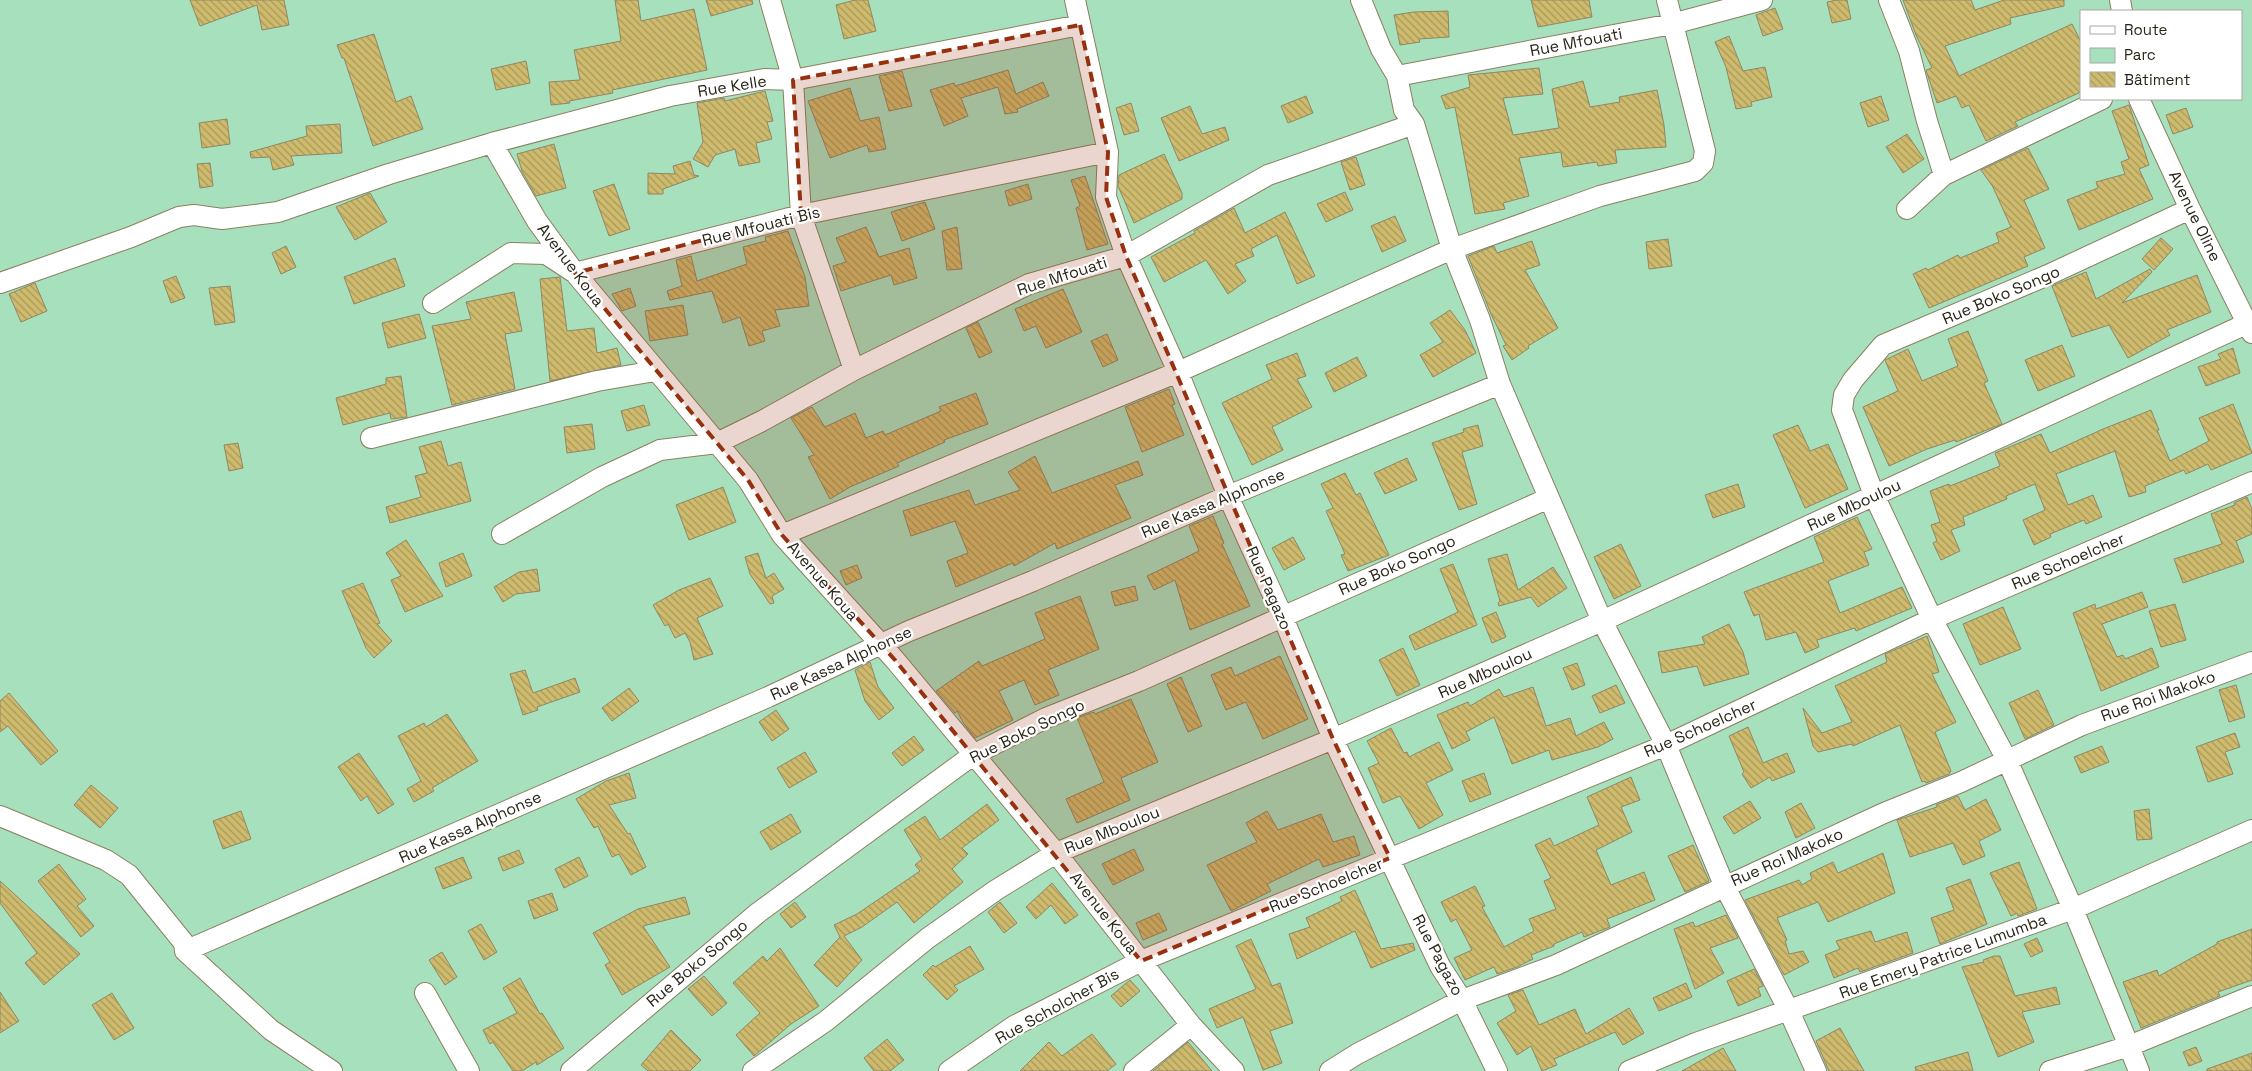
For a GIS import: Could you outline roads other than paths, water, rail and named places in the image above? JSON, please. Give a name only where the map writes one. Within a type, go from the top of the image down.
[{"type":"street","points":[[770,0],[793,80],[801,215],[854,370]]},
{"type":"street","name":"Rue Pagazo","points":[[1075,0],[1108,152],[1106,197],[1126,256],[1178,372],[1228,496],[1282,615],[1333,739],[1440,966],[1462,1000],[1497,1071]]},
{"type":"street","points":[[1361,0],[1381,49],[1398,80],[1404,110],[1414,124],[1452,250],[1480,320],[1500,384],[1548,498],[1602,621],[1666,745],[1724,885],[1789,1011],[1816,1071]]},
{"type":"street","points":[[782,535],[1178,372],[1452,250],[1600,196],[1695,171],[1703,163],[1705,151],[1667,0]]},
{"type":"street","name":"Rue Mfouati","points":[[1398,80],[1672,24],[1762,0]]},
{"type":"street","points":[[1889,0],[1909,51],[1927,121],[1944,176]]},
{"type":"street","name":"Rue Kelle","points":[[0,283],[150,230],[179,217],[194,215],[222,219],[278,212],[390,174],[492,143],[670,96],[764,78],[793,80],[1080,25]]},
{"type":"street","points":[[1907,209],[1944,176],[2100,100]]},
{"type":"street","name":"Avenue Oline","points":[[2139,100],[2190,209],[2250,328]]},
{"type":"street","name":"Rue Mfouati","points":[[502,534],[602,477],[660,450],[716,443],[762,421],[854,370],[1029,284],[1126,256],[1268,175],[1414,124]]},
{"type":"street","name":"Avenue Koua","points":[[492,143],[537,221],[575,273],[748,480],[782,535],[895,660],[1056,853],[1191,1025],[1234,1071]]},
{"type":"street","name":"Rue Mfouati Bis","points":[[575,273],[801,215],[1108,152]]},
{"type":"street","name":"Rue Boko Songo","points":[[1874,495],[1842,410],[1844,395],[1852,380],[1883,344],[2048,275],[2190,209]]},
{"type":"street","points":[[433,303],[511,253],[546,254],[575,273]]},
{"type":"street","name":"Rue Mboulou","points":[[753,1071],[826,1020],[928,938],[996,890],[1056,853],[1333,739],[1602,621],[1749,555],[1874,495],[2250,328]]},
{"type":"street","points":[[371,438],[597,381],[655,371]]},
{"type":"street","name":"Rue Kassa Alphonse","points":[[185,952],[758,701],[879,644],[1033,581],[1228,496],[1500,384]]},
{"type":"street","name":"Rue Schoelcher","points":[[1141,961],[1666,745],[1932,619],[2252,482]]},
{"type":"street","points":[[1874,495],[1932,619],[2007,760],[2073,909],[2139,1071]]},
{"type":"street","name":"Rue Boko Songo","points":[[571,1071],[758,912],[973,755],[1046,718],[1139,681],[1282,615],[1548,498]]},
{"type":"street","name":"Rue Roi Makoko","points":[[1330,1071],[1357,1054],[1462,1000],[1556,965],[1724,885],[2082,725],[2252,662]]},
{"type":"street","points":[[0,816],[106,860],[129,875],[184,943],[185,952],[271,1030],[332,1071]]},
{"type":"street","name":"Rue Emery Patrice Lumumba","points":[[1629,1071],[1696,1043],[2073,909],[2252,830]]},
{"type":"street","name":"Rue Scholcher Bis","points":[[949,1071],[1014,1026],[1141,961]]},
{"type":"street","points":[[425,993],[469,1071]]},
{"type":"street","points":[[2050,1071],[2129,1046],[2252,996]]},
{"type":"street","points":[[1134,1071],[1191,1025]]}]
